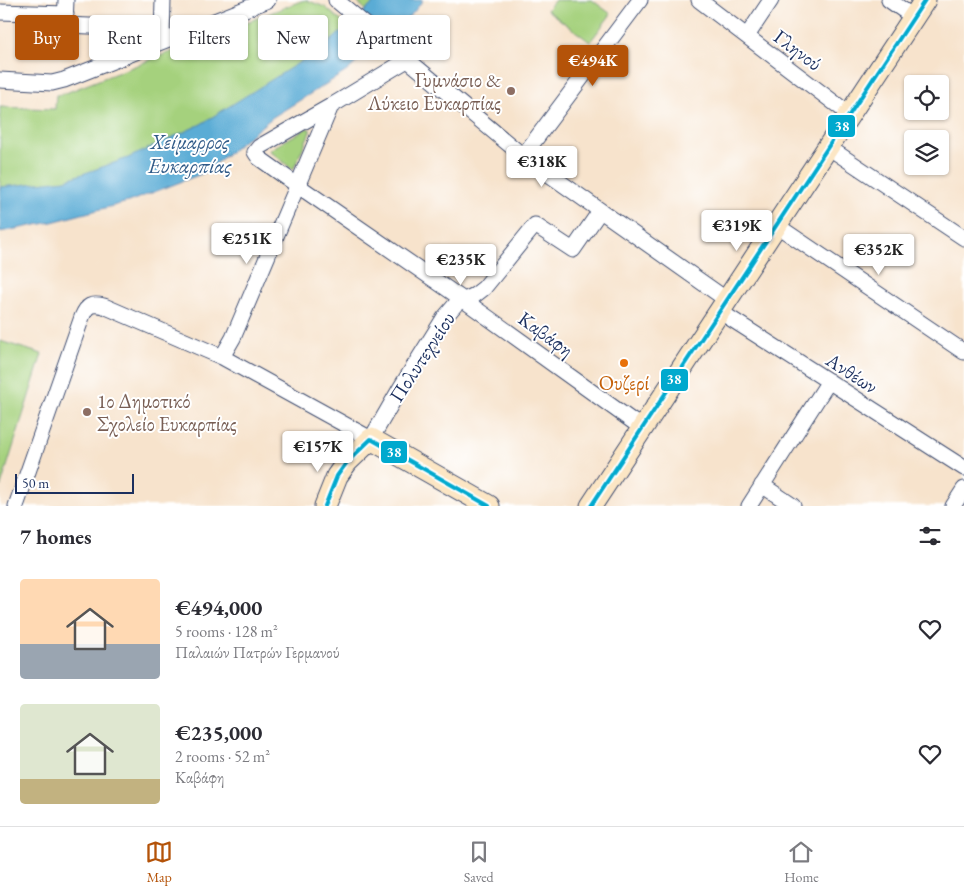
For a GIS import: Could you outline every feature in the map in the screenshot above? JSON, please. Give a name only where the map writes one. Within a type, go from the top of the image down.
[{"type":"main road","points":[[591,506],[925,0]]},
{"type":"main road","points":[[371,439],[487,506]]},
{"type":"main road","name":"Πολυτεχνείου","points":[[325,506],[342,468],[371,439]]},
{"type":"street","points":[[162,35],[163,0]]},
{"type":"street","points":[[0,80],[58,82],[162,35],[268,0]]},
{"type":"street","name":"Ανθέων","points":[[336,0],[354,15]]},
{"type":"street","points":[[523,156],[640,0]]},
{"type":"street","name":"Γληνού","points":[[699,0],[849,114]]},
{"type":"street","points":[[747,36],[770,0]]},
{"type":"street","points":[[889,0],[912,17]]},
{"type":"street","points":[[0,12],[66,7],[65,25],[162,35]]},
{"type":"street","points":[[222,357],[233,338],[331,106],[407,60]]},
{"type":"street","name":"Ανθέων","points":[[407,60],[523,156],[600,211],[723,305],[829,382],[964,468]]},
{"type":"street","name":"Καβάφη","points":[[331,106],[259,147],[255,152],[259,158],[297,186],[465,301],[642,428]]},
{"type":"street","points":[[828,146],[964,238]]},
{"type":"street","name":"Πολυτεχνείου","points":[[371,439],[444,318],[456,304],[475,296],[484,288],[535,225],[574,250],[600,211]]},
{"type":"street","points":[[776,225],[964,352]]},
{"type":"street","points":[[16,506],[82,317],[88,307],[95,304],[104,306],[222,357],[371,439]]},
{"type":"street","points":[[749,506],[829,382]]},
{"type":"street","points":[[762,485],[793,506]]},
{"type":"street","points":[[953,506],[964,489]]},
{"type":"green space","points":[[306,0],[325,7],[338,18],[338,55],[143,173],[0,194],[0,107],[55,109],[56,95],[63,94],[150,60],[160,60],[160,56],[170,52],[170,60],[248,60],[248,22],[258,18],[258,60],[328,60],[328,15],[265,15]]},
{"type":"green space","points":[[355,0],[377,0],[366,10]]},
{"type":"green space","points":[[555,0],[592,0],[611,14],[590,42],[547,10]]},
{"type":"green space","points":[[307,128],[310,129],[310,132],[293,170],[270,151]]},
{"type":"green space","points":[[0,341],[42,354],[0,489]]},
{"type":"water","name":"Χείμαρρος Ευκαρπίας","points":[[377,0],[423,0],[411,15],[360,15]]},
{"type":"water","name":"Χείμαρρος Ευκαρπίας","points":[[338,35],[338,60],[360,60],[347,71],[273,117],[204,173],[128,202],[52,222],[0,232],[0,187],[65,180],[128,158],[201,124],[303,60],[328,60],[328,43]]},
{"type":"transit line","name":"38","points":[[591,506],[925,0]]},
{"type":"transit line","name":"38","points":[[325,506],[337,476],[347,462],[371,439],[489,506]]},
{"type":"place","name":"Γυμνάσιο & Λύκειο Ευκαρπίας","points":[[511,91]]},
{"type":"place","name":"Ουζερί","points":[[624,363]]},
{"type":"place","name":"1ο Δημοτικό Σχολείο Ευκαρπίας","points":[[87,412]]}]
